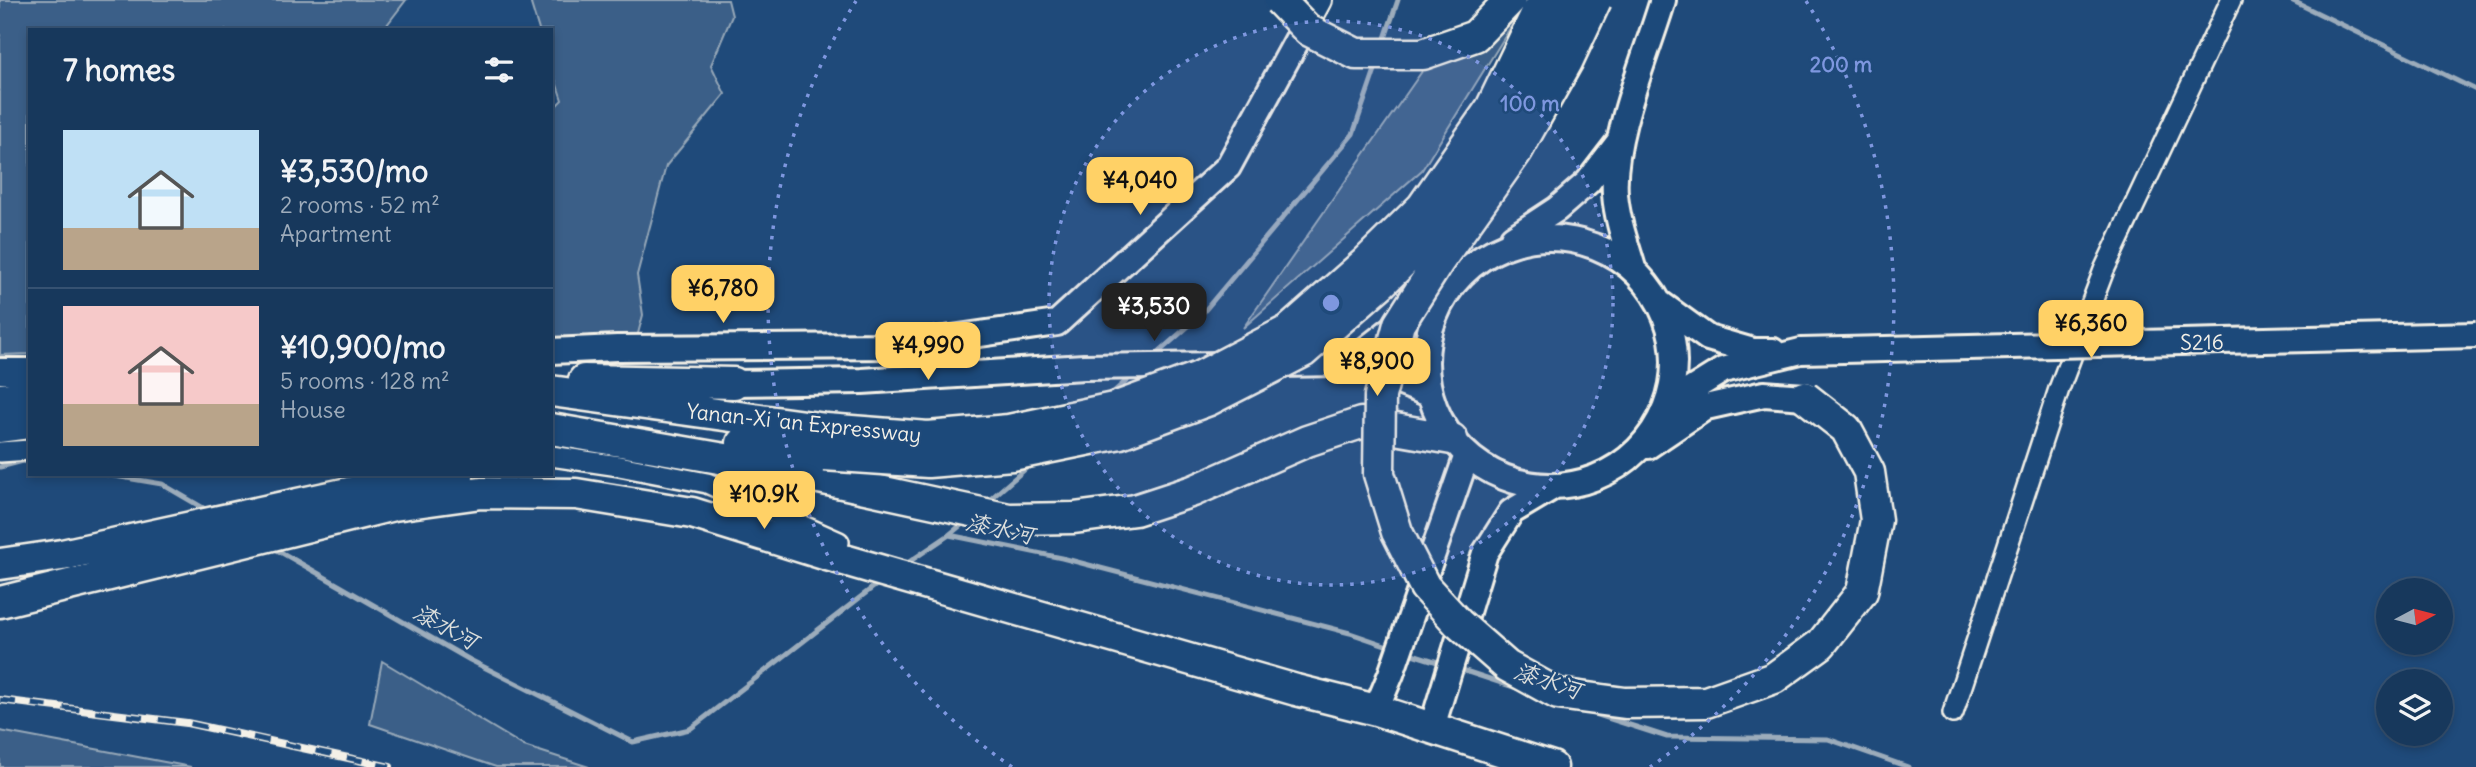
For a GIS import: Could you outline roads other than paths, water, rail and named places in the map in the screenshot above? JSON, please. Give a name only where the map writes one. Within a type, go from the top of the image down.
[{"type":"highway","points":[[1279,0],[1308,30],[1356,54],[1423,54],[1475,36],[1510,0]]},
{"type":"highway","name":"Yanan-Xi 'an Expressway","points":[[553,417],[825,442],[928,437],[1009,430],[1114,408],[1199,377],[1289,330],[1365,263],[1422,207],[1491,108],[1543,0]]},
{"type":"highway","name":"Yanan-Xi 'an Expressway","points":[[553,391],[928,462],[1012,455],[1120,433],[1209,400],[1303,352],[1382,282],[1440,225],[1494,142],[1572,0]]},
{"type":"highway","points":[[1596,0],[1567,62],[1517,151],[1399,324],[1380,396],[1379,474],[1397,532],[1425,587],[1458,622],[1507,666],[1558,694],[1625,703],[1706,702],[1774,678],[1821,644],[1862,592],[1876,520],[1869,472],[1846,429],[1805,397]]},
{"type":"highway","points":[[553,379],[734,383]]},
{"type":"highway","points":[[0,399],[28,396]]},
{"type":"highway","points":[[0,427],[28,423]]},
{"type":"highway","points":[[553,429],[754,464],[1009,519],[1074,518],[1135,510],[1193,491],[1307,441],[1361,423],[1459,447]]},
{"type":"highway","points":[[0,564],[62,555],[390,484],[466,476]]},
{"type":"highway","points":[[498,476],[566,479],[667,493],[839,542],[1299,684],[1552,767]]},
{"type":"highway","points":[[0,603],[394,505],[481,493],[576,494],[692,513],[827,555],[1299,684]]},
{"type":"main road","points":[[553,351],[897,346],[1057,323],[1228,167],[1319,0]]},
{"type":"main road","points":[[1633,268],[1621,230],[1615,194],[1618,143],[1664,0]]},
{"type":"main road","points":[[1336,363],[1364,351],[1478,259],[1558,209],[1588,182],[1618,143]]},
{"type":"main road","points":[[1501,246],[1535,237],[1570,238],[1604,249],[1633,268],[1649,285],[1661,304],[1672,335],[1675,368],[1669,400],[1655,429]]},
{"type":"main road","points":[[1459,276],[1436,311],[1425,352],[1429,394],[1438,418],[1459,447],[1493,473],[1522,484],[1553,487],[1586,482],[1616,469],[1706,407],[1764,394],[1805,397]]},
{"type":"main road","points":[[1661,304],[1708,338],[1753,351],[1801,351]]},
{"type":"main road","name":"S216","points":[[1801,351],[2476,335]]},
{"type":"main road","points":[[897,346],[974,375]]},
{"type":"main road","points":[[1616,469],[1638,451],[1691,390],[1723,370],[1801,351]]},
{"type":"main road","points":[[734,383],[862,382],[1084,368],[1336,363],[1364,368],[1429,394]]},
{"type":"main road","points":[[0,371],[28,371]]},
{"type":"main road","points":[[1376,710],[1391,674],[1442,523],[1459,447]]},
{"type":"main road","points":[[1432,727],[1485,553],[1511,512],[1553,487]]},
{"type":"street","points":[[1953,713],[2059,389],[2104,270],[2230,3]]},
{"type":"street","points":[[0,452],[28,450]]},
{"type":"street","points":[[553,456],[707,483],[839,542]]},
{"type":"waterway","points":[[1383,44],[1398,0]]},
{"type":"waterway","points":[[2291,0],[2476,90]]},
{"type":"waterway","points":[[1152,358],[1201,315],[1353,134],[1377,64]]},
{"type":"waterway","points":[[1108,397],[1132,376]]},
{"type":"waterway","name":"漆水河","points":[[0,467],[28,462]]},
{"type":"waterway","points":[[986,503],[1032,463]]},
{"type":"waterway","name":"漆水河","points":[[115,476],[162,484],[210,512]]},
{"type":"waterway","name":"漆水河","points":[[903,566],[966,521]]},
{"type":"waterway","name":"漆水河","points":[[949,535],[1062,558],[1350,633],[1394,648]]},
{"type":"waterway","name":"漆水河","points":[[270,546],[470,660],[633,742],[690,729],[880,582]]},
{"type":"waterway","name":"漆水河","points":[[1406,652],[1444,664]]},
{"type":"waterway","name":"漆水河","points":[[1456,668],[1520,689]]},
{"type":"waterway","name":"漆水河","points":[[1589,712],[1667,737],[1828,739],[1908,767]]},
{"type":"railway","points":[[0,700],[187,723],[390,767]]}]
